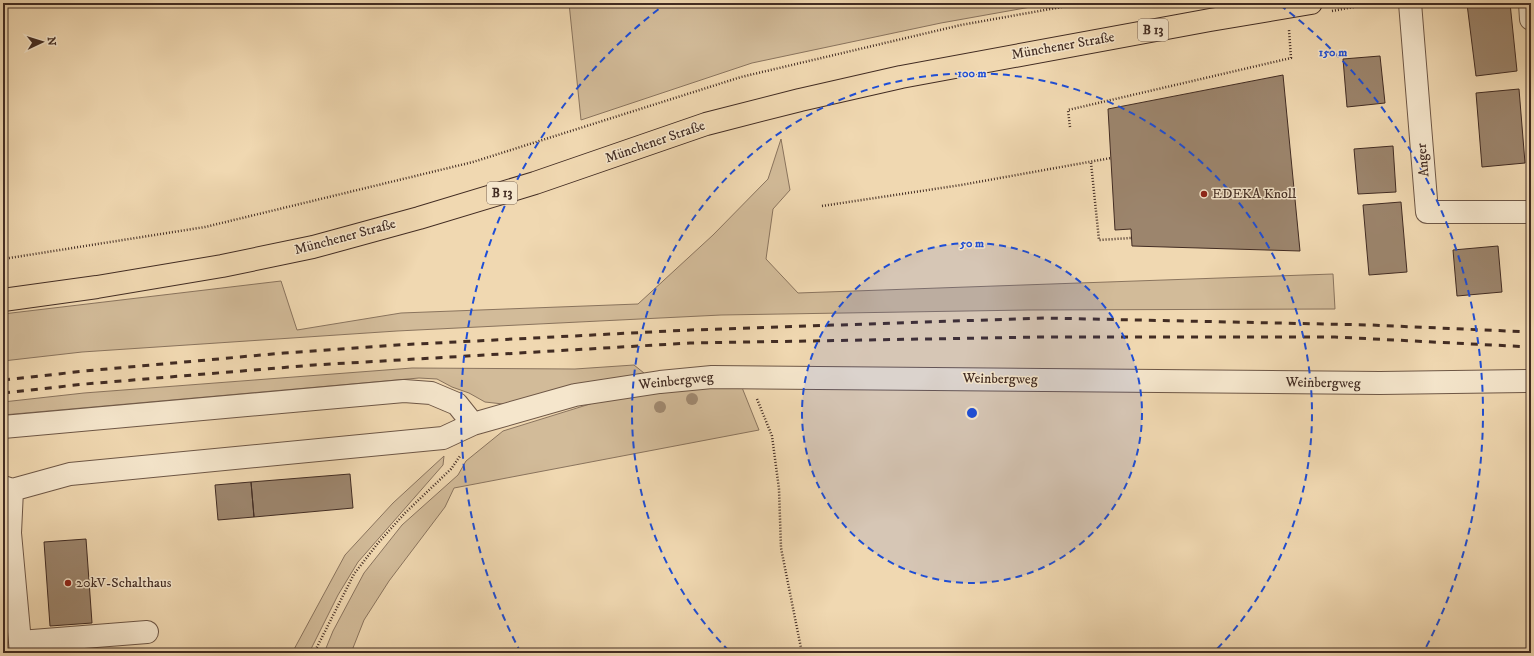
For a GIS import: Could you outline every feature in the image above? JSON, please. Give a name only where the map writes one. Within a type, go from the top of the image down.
[{"type":"main road","name":"Münchener Straße","points":[[3,300],[222,266],[313,247],[419,218],[535,183],[706,124],[800,100],[901,77],[1311,3]]},
{"type":"street","name":"Anger","points":[[1410,3],[1427,212],[1531,212]]},
{"type":"street","points":[[1530,3],[1531,18]]},
{"type":"street","name":"Weinbergweg","points":[[8,488],[70,474],[443,438],[473,424],[575,395],[660,382],[712,377],[749,376],[1364,383],[1531,381]]},
{"type":"street","points":[[3,427],[404,391],[431,393],[457,404],[473,424]]},
{"type":"street","points":[[8,488],[10,533],[20,647],[88,645],[147,632]]},
{"type":"path","points":[[3,259],[205,227],[473,162],[741,77],[961,25],[1084,3]]},
{"type":"path","points":[[1331,11],[1375,3]]},
{"type":"path","points":[[1070,127],[1068,110],[1291,58],[1289,27]]},
{"type":"path","points":[[822,206],[961,185],[1111,158]]},
{"type":"path","points":[[1091,162],[1099,240],[1131,238]]},
{"type":"path","points":[[749,376],[752,389],[767,420],[772,436],[779,489],[781,548],[802,653]]},
{"type":"path","points":[[314,653],[354,574],[378,543],[405,513],[451,469],[463,450]]},
{"type":"shaded area","points":[[569,3],[1053,3],[941,23],[752,63],[581,120]]},
{"type":"shaded area","points":[[781,139],[790,190],[773,209],[766,259],[798,293],[1333,274],[1335,309],[1028,310],[721,315],[397,331],[82,352],[3,361],[3,314],[281,281],[297,330],[401,313],[638,304],[713,235],[768,179]]},
{"type":"shaded area","points":[[634,365],[644,373],[503,404],[485,402],[469,393],[452,387],[437,379],[419,378],[3,415],[3,402],[84,393],[412,368],[575,369]]},
{"type":"shaded area","points":[[741,385],[759,430],[454,488],[445,507],[389,581],[364,620],[351,653],[324,653],[333,631],[364,573],[402,525],[458,475],[466,461],[503,431],[606,399]]},
{"type":"shaded area","points":[[444,456],[443,465],[358,562],[338,595],[309,653],[292,653],[345,555],[393,503]]},
{"type":"building","points":[[1510,3],[1517,71],[1476,76],[1467,4]]},
{"type":"building","points":[[1380,56],[1385,103],[1347,107],[1343,59]]},
{"type":"building","name":"EDEKA Knoll","points":[[1283,75],[1300,251],[1132,246],[1131,229],[1115,230],[1108,109]]},
{"type":"building","points":[[1519,89],[1525,163],[1482,167],[1476,93]]},
{"type":"building","points":[[1393,146],[1396,192],[1358,194],[1354,149]]},
{"type":"building","points":[[1401,202],[1407,272],[1369,275],[1363,205]]},
{"type":"building","points":[[1498,246],[1502,292],[1457,296],[1453,250]]},
{"type":"building","points":[[350,474],[353,508],[254,517],[251,482]]},
{"type":"building","points":[[251,482],[254,517],[218,520],[215,485]]},
{"type":"building","name":"20kV-Schalthaus","points":[[86,539],[92,623],[50,626],[44,542]]},
{"type":"railway","points":[[3,380],[284,353],[397,345],[690,330],[1044,318],[1370,325],[1531,332]]},
{"type":"railway","points":[[3,393],[85,384],[314,365],[690,343],[1043,337],[1335,337],[1531,347]]},
{"type":"place","name":"EDEKA Knoll","points":[[1204,194]]},
{"type":"place","name":"20kV-Schalthaus","points":[[68,583]]}]
